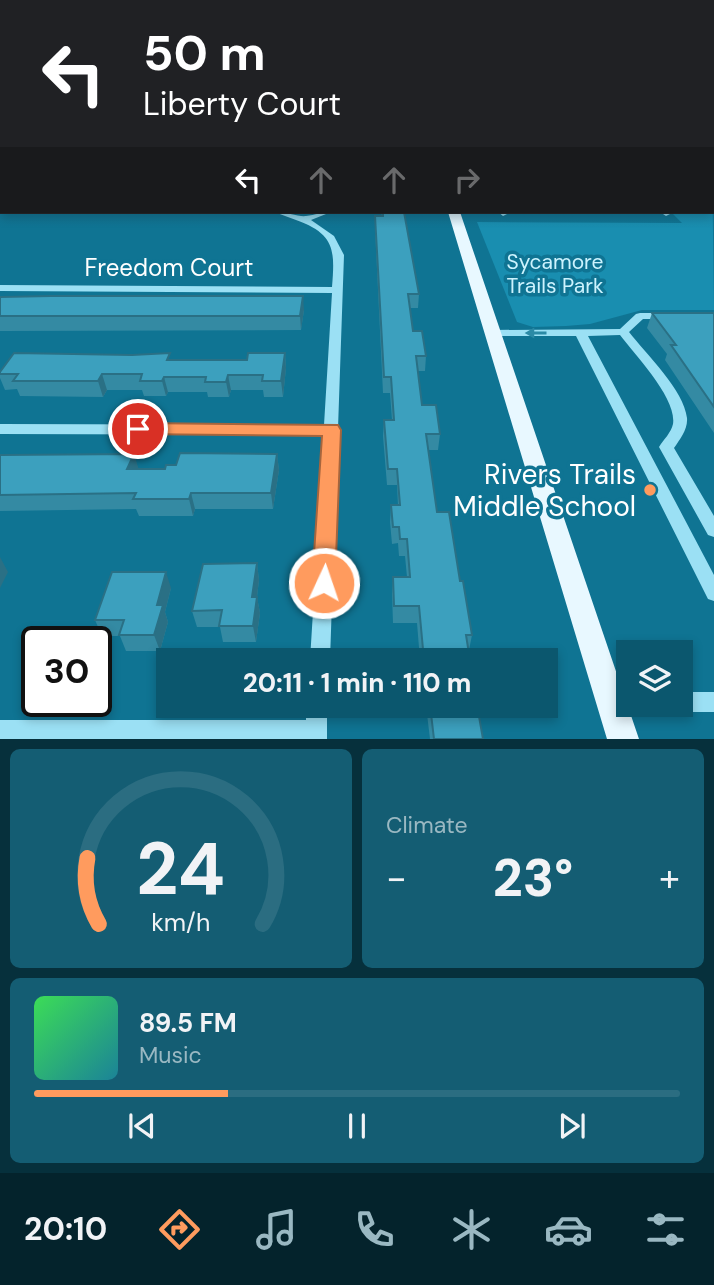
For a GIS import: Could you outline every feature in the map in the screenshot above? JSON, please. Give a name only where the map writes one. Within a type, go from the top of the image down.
[{"type":"main road","points":[[455,214],[492,333],[616,690]]},
{"type":"main road","points":[[621,717],[623,739]]},
{"type":"street","points":[[286,214],[305,219],[320,228],[337,248],[332,430],[321,648]]},
{"type":"street","points":[[305,219],[321,214]]},
{"type":"street","name":"Freedom Court","points":[[0,288],[337,290]]},
{"type":"street","points":[[492,333],[623,332],[640,316],[677,316]]},
{"type":"street","points":[[580,332],[714,593]]},
{"type":"street","points":[[623,332],[676,403],[681,420],[676,435],[666,447],[714,530]]},
{"type":"street","points":[[0,429],[332,430]]},
{"type":"street","points":[[693,702],[714,702]]},
{"type":"street","points":[[0,731],[316,735]]},
{"type":"green space","name":"Sycamore Trails Park","points":[[673,214],[713,214],[714,310],[642,310],[590,324],[533,327],[517,322],[477,222],[682,223]]},
{"type":"building","points":[[404,214],[419,294],[408,294],[413,331],[422,331],[426,356],[416,356],[422,405],[436,405],[440,434],[426,434],[437,512],[449,512],[472,635],[466,635],[468,648],[423,648],[419,606],[394,606],[393,577],[410,577],[407,539],[400,539],[399,527],[393,527],[391,505],[400,505],[397,469],[388,469],[384,420],[394,420],[391,377],[384,377],[375,216]]},
{"type":"building","points":[[303,296],[300,316],[0,316],[0,297]]},
{"type":"building","points":[[652,313],[714,313],[714,407],[671,345],[676,345]]},
{"type":"building","points":[[14,353],[170,353],[167,360],[247,360],[248,353],[285,353],[281,381],[262,381],[263,375],[228,375],[226,382],[205,382],[206,377],[164,377],[162,381],[140,381],[142,374],[102,374],[98,381],[13,381],[18,374],[0,372]]},
{"type":"building","points":[[180,453],[277,454],[271,493],[191,493],[189,499],[133,499],[136,493],[0,495],[0,455],[134,454],[127,469],[165,469],[166,465],[176,465]]},
{"type":"building","points":[[257,563],[252,597],[257,597],[253,626],[219,626],[222,610],[192,611],[203,564]]},
{"type":"building","points":[[112,572],[166,572],[157,605],[163,605],[154,635],[119,635],[124,620],[95,620]]},
{"type":"building","points":[[432,718],[479,718],[483,739],[434,739]]},
{"type":"place","name":"Rivers Trails Middle School","points":[[650,490]]},
{"type":"route","points":[[138,429],[332,430],[324,583]]}]
